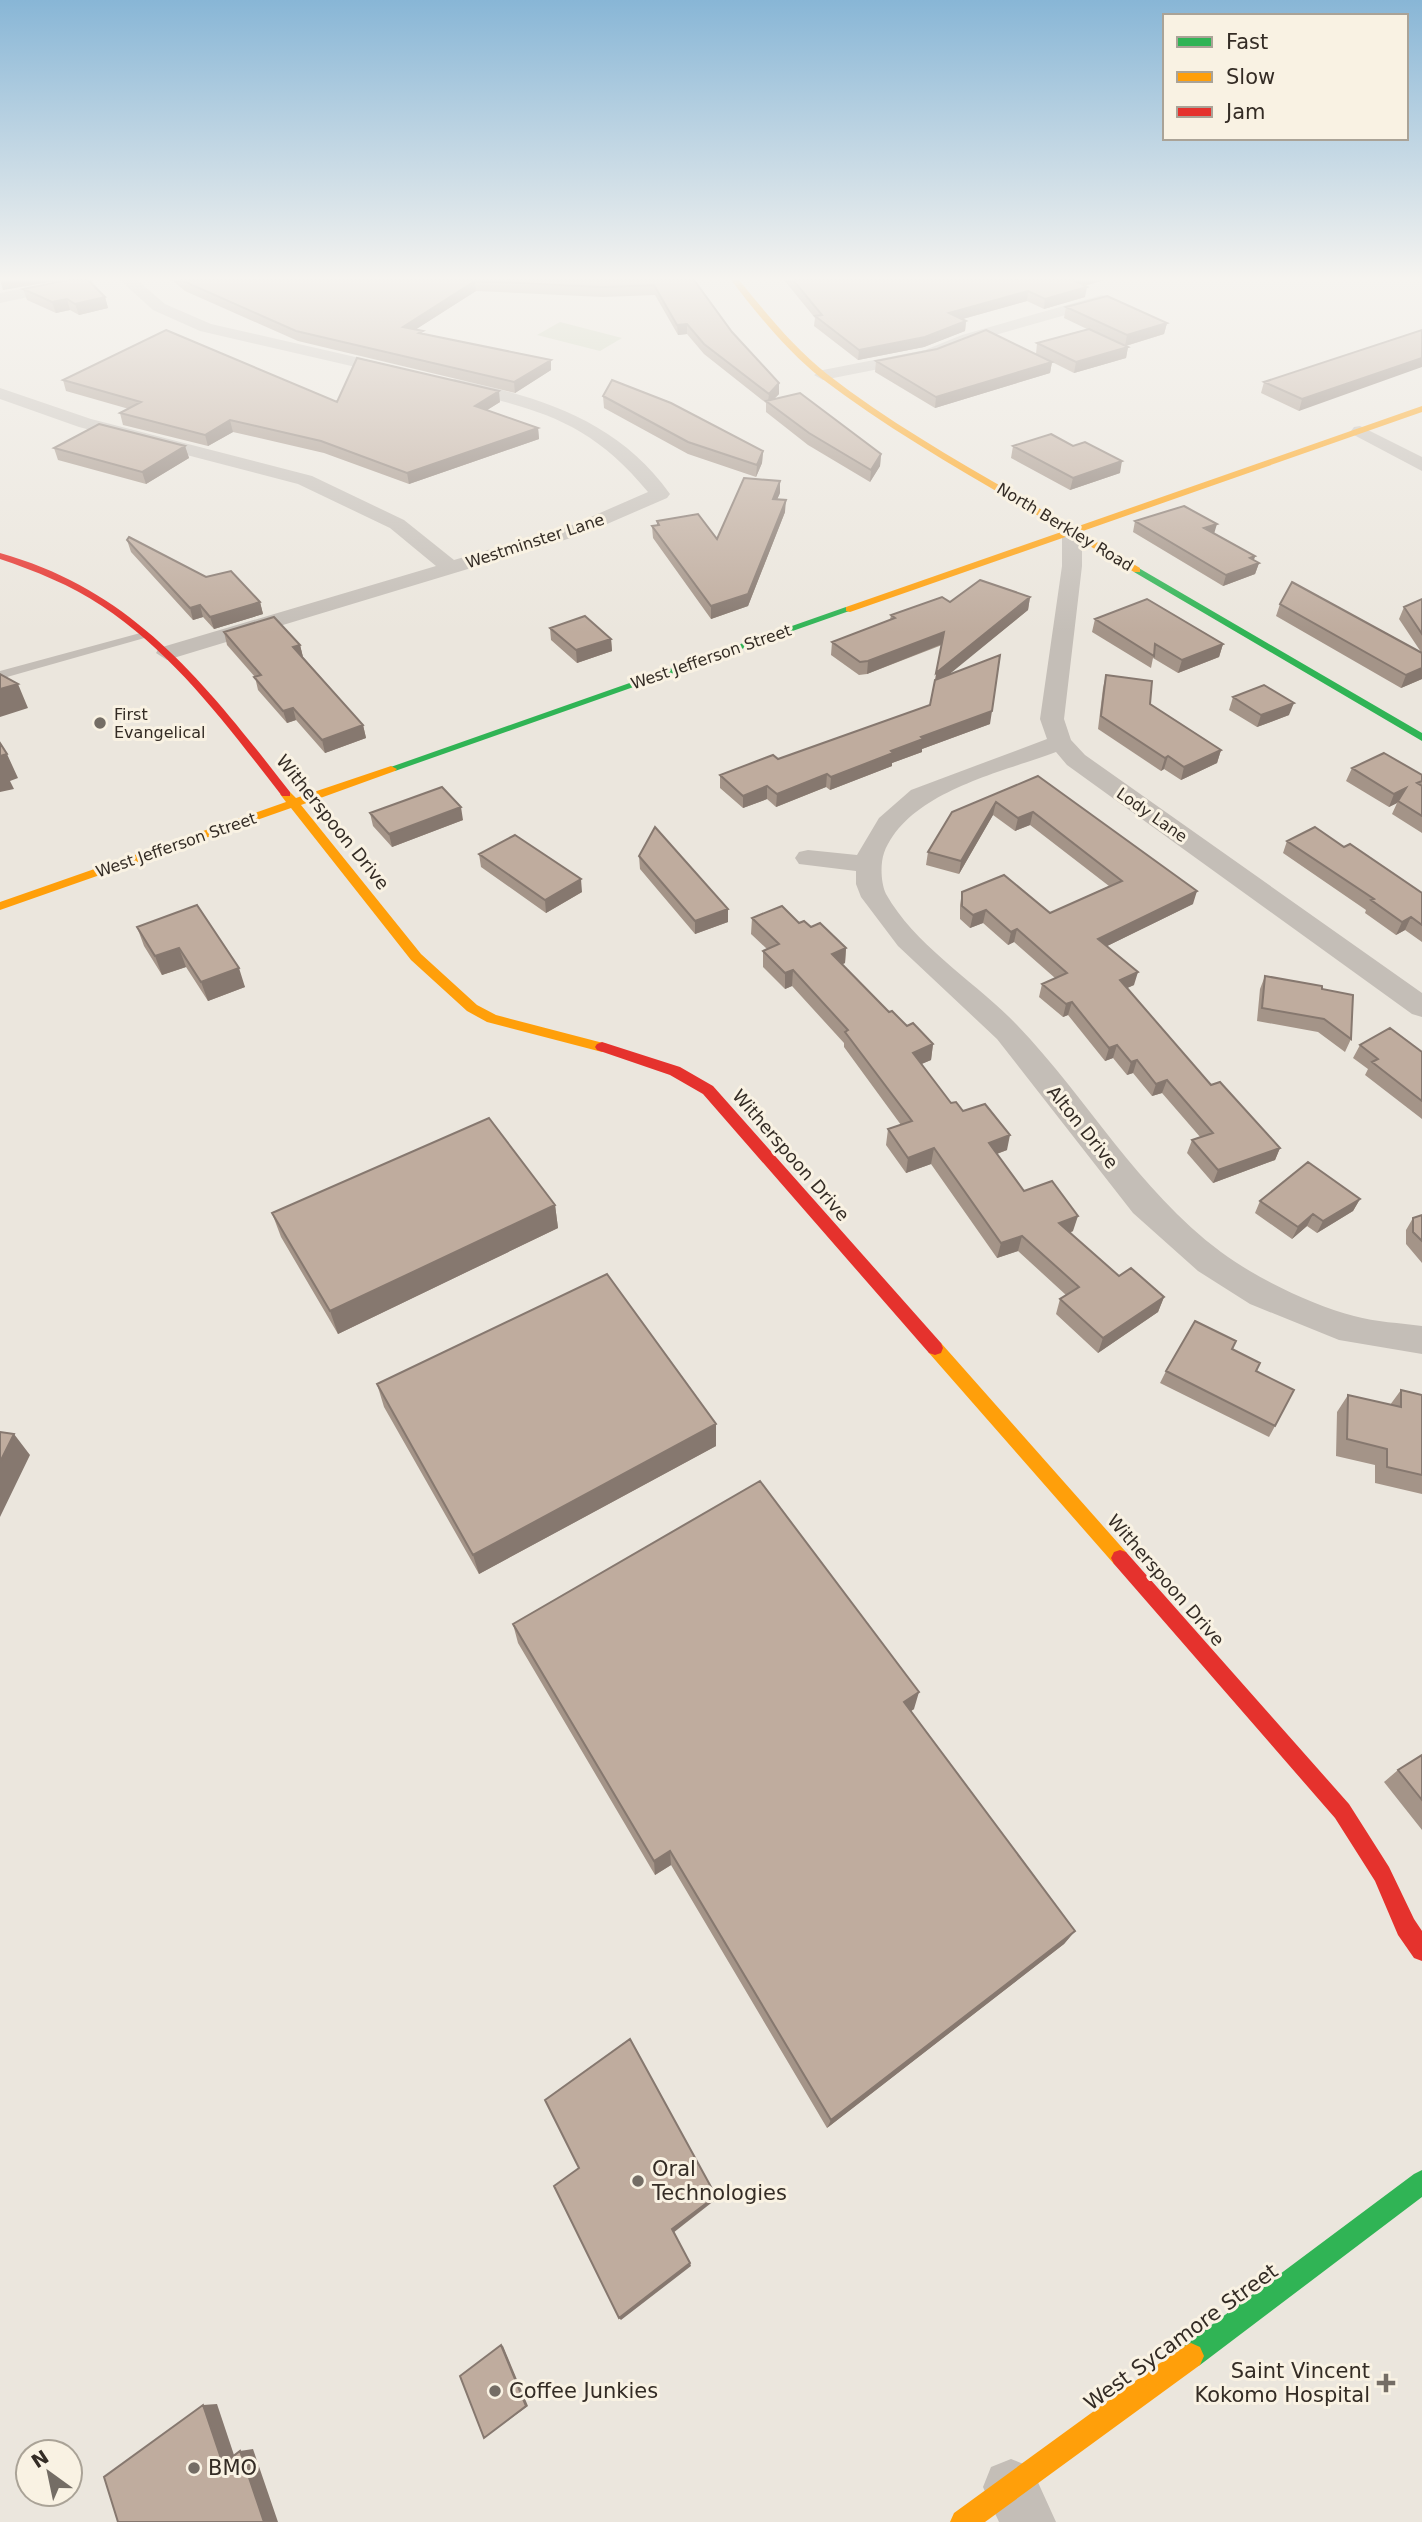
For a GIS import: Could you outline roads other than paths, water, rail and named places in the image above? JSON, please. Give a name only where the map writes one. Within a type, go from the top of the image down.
[{"type":"street","points":[[13,398],[85,423],[305,480],[397,524],[452,568]]},
{"type":"street","name":"Westminster Lane","points":[[167,653],[577,530],[660,494],[631,461],[599,434],[525,402],[508,398]]},
{"type":"street","name":"North Berkley Road","points":[[856,398],[908,434],[1422,738]]},
{"type":"street","name":"West Jefferson Street","points":[[0,906],[1422,409]]},
{"type":"street","points":[[1360,431],[1422,465]]},
{"type":"street","points":[[808,858],[869,864],[870,855],[888,823],[920,795],[1060,742],[1052,719],[1072,566],[1072,531]]},
{"type":"street","name":"Witherspoon Drive","points":[[0,556],[33,567],[106,604],[167,653],[293,803],[416,957],[472,1008],[492,1019],[647,1061],[675,1071],[708,1090],[1342,1811],[1382,1874],[1406,1927],[1422,1950]]},
{"type":"street","name":"Lody Lane","points":[[1060,742],[1076,760],[1422,1007]]},
{"type":"street","name":"Alton Drive","points":[[869,864],[869,884],[874,897],[908,940],[1006,1031],[1144,1204],[1210,1262],[1262,1294],[1351,1330],[1422,1340]]},
{"type":"street","name":"West Sycamore Street","points":[[963,2522],[1019,2505],[1279,2291],[1422,2182]]},
{"type":"lane","points":[[0,675],[145,635]]},
{"type":"place","name":"First Evangelical","points":[[100,723]]},
{"type":"place","name":"Oral Technologies","points":[[638,2181]]},
{"type":"place","name":"Saint Vincent Kokomo Hospital","points":[[1386,2383]]},
{"type":"place","name":"Coffee Junkies","points":[[495,2391]]},
{"type":"place","name":"BMO","points":[[194,2468]]}]
